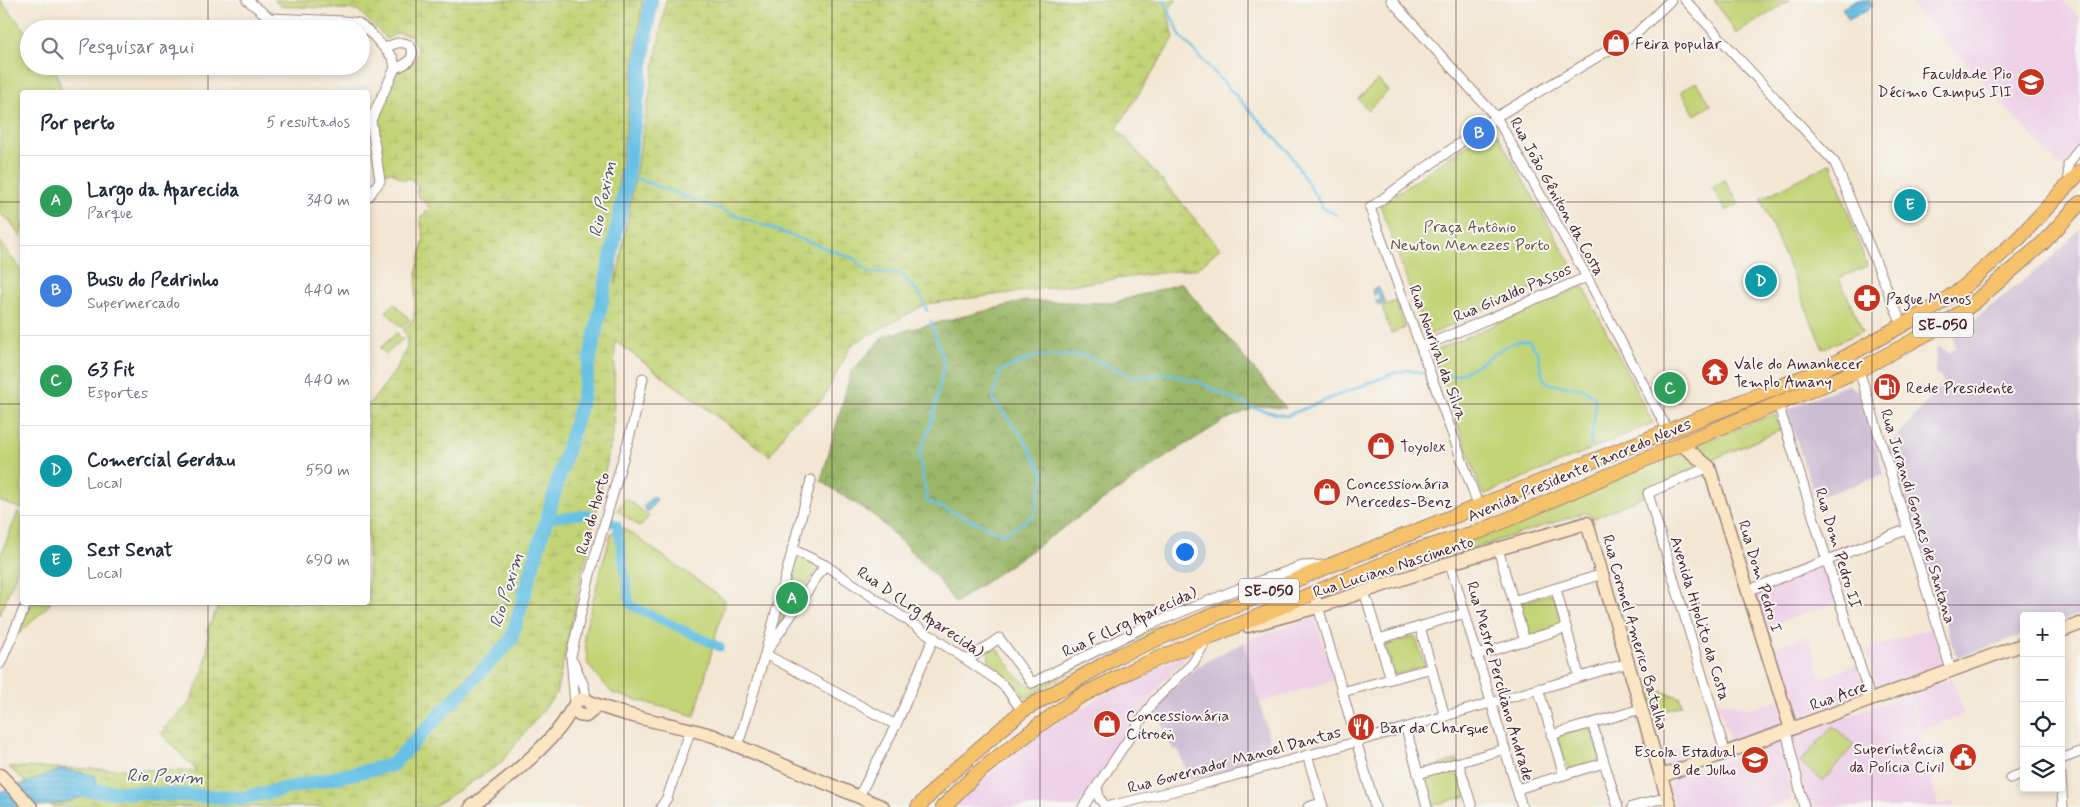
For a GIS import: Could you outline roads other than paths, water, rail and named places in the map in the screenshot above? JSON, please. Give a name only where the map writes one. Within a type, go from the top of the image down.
[{"type":"main road","name":"Avenida Presidente Tancredo Neves","points":[[918,807],[948,776],[1022,711],[1120,655],[1330,565],[1824,368],[1902,325],[1964,287],[2024,232],[2080,172]]},
{"type":"main road","name":"Avenida Presidente Tancredo Neves","points":[[943,807],[995,759],[1077,698],[1136,668],[1411,552],[1481,531],[1859,370],[1945,324],[1976,301],[2043,242],[2080,204]]},
{"type":"main road","points":[[1663,431],[1684,443]]},
{"type":"street","points":[[247,0],[270,18],[344,20]]},
{"type":"street","name":"Rua João Gêniton da Costa","points":[[1390,0],[1496,117],[1587,277],[1663,431]]},
{"type":"street","points":[[1496,117],[1636,34],[1671,0]]},
{"type":"street","points":[[1685,0],[1836,163],[1902,325]]},
{"type":"street","points":[[370,32],[393,58],[395,68],[371,120],[380,181],[370,194]]},
{"type":"street","points":[[385,49],[394,43],[402,41],[409,44],[413,52],[412,60],[406,65],[395,68]]},
{"type":"street","name":"Rua Nourival da Silva","points":[[1479,507],[1370,208],[1496,117]]},
{"type":"street","points":[[2069,184],[2068,165],[2080,147]]},
{"type":"street","name":"Rua Givaldo Passos","points":[[1422,347],[1587,277]]},
{"type":"street","name":"Rua Jurandi Gomes de Santana","points":[[1859,370],[1906,530],[1951,670]]},
{"type":"street","name":"Rua do Horto","points":[[583,707],[584,686],[571,656],[591,570],[633,424],[643,378]]},
{"type":"street","name":"Rua Dom Pedro II","points":[[1778,404],[1871,701]]},
{"type":"street","points":[[1684,443],[1710,467]]},
{"type":"street","name":"Avenida Hipolito da Costa","points":[[1710,467],[1648,493],[1725,752]]},
{"type":"street","name":"Rua Dom Pedro I","points":[[1710,467],[1749,590],[1788,730]]},
{"type":"street","points":[[738,745],[765,654],[811,480]]},
{"type":"street","name":"Rua Luciano Nascimento","points":[[1209,636],[1318,608],[1450,562],[1587,524]]},
{"type":"street","name":"Rua Coronel Americo Batalha","points":[[1587,524],[1662,776],[1668,802]]},
{"type":"street","points":[[1749,590],[1906,530]]},
{"type":"street","name":"Rua D (Lrg Aparecida)","points":[[792,549],[825,565],[1001,683],[1022,711]]},
{"type":"street","points":[[1498,549],[1525,641]]},
{"type":"street","name":"Rua Mestre Perciliano Andrade","points":[[1450,562],[1522,807]]},
{"type":"street","points":[[765,654],[825,565]]},
{"type":"street","name":"Rua F (Lrg Aparecida)","points":[[968,660],[999,638],[1032,683],[1144,627],[1243,587],[1302,566],[1330,565]]},
{"type":"street","points":[[1513,601],[1603,574]]},
{"type":"street","points":[[1556,589],[1579,676]]},
{"type":"street","points":[[1364,591],[1391,679]]},
{"type":"street","points":[[1314,592],[1375,807]]},
{"type":"street","points":[[0,664],[26,605]]},
{"type":"street","points":[[1379,639],[1465,613]]},
{"type":"street","points":[[2065,630],[2080,624]]},
{"type":"street","points":[[1420,627],[1445,717]]},
{"type":"street","points":[[1477,655],[1566,628]]},
{"type":"street","points":[[1083,807],[1154,701],[1193,663],[1209,636]]},
{"type":"street","points":[[859,796],[896,725],[934,637]]},
{"type":"street","name":"Rua Acre","points":[[1662,776],[2020,645]]},
{"type":"street","points":[[765,654],[896,725]]},
{"type":"street","name":"Rua Governador Manoel Dantas","points":[[1106,807],[1211,782],[1356,742],[1628,663]]},
{"type":"street","points":[[1342,692],[1432,668]]},
{"type":"street","points":[[1538,688],[1564,775]]},
{"type":"street","points":[[471,807],[509,778],[583,707],[691,729],[738,745],[882,807]]},
{"type":"street","points":[[1551,735],[1642,709]]},
{"type":"street","points":[[1592,722],[1618,807]]},
{"type":"street","points":[[1406,728],[1427,807]]},
{"type":"street","points":[[661,807],[667,798],[691,729]]},
{"type":"street","points":[[1788,730],[1801,806]]},
{"type":"street","points":[[1418,774],[1460,764],[1505,749]]},
{"type":"street","points":[[2065,758],[2080,752]]},
{"type":"street","points":[[1307,755],[1322,805],[1308,807]]},
{"type":"street","points":[[1517,789],[1604,763]]},
{"type":"street","points":[[1460,764],[1469,806]]},
{"type":"street","points":[[2010,778],[2020,774]]},
{"type":"street","points":[[2,777],[31,807]]},
{"type":"street","points":[[1097,786],[1099,798],[1106,807]]},
{"type":"street","points":[[2063,792],[2064,807]]},
{"type":"street","points":[[1632,807],[1668,802]]},
{"type":"water","points":[[1856,0],[1869,0],[1873,6],[1849,20],[1842,8]]},
{"type":"water","points":[[1379,287],[1385,303],[1378,306],[1376,301],[1380,299],[1378,293],[1374,295],[1372,290]]},
{"type":"water","points":[[653,496],[657,499],[648,512],[643,507]]},
{"type":"water","name":"Rio Poxim","points":[[63,769],[95,775],[99,790],[86,796],[51,805],[0,807],[0,792]]},
{"type":"waterway","name":"Rio Poxim","points":[[80,790],[243,798],[392,765],[511,640],[581,403],[626,184],[651,0]]},
{"type":"waterway","points":[[1164,0],[1181,37],[1288,151],[1323,208],[1337,215]]},
{"type":"waterway","points":[[627,175],[855,259],[868,272],[900,273],[920,295],[927,311]]},
{"type":"waterway","points":[[931,321],[944,363],[933,418],[919,455],[927,501],[1003,534],[1034,516],[1044,474],[1022,436],[993,400],[1000,371],[1036,356],[1083,355],[1133,377],[1170,374],[1198,382],[1250,407],[1286,416],[1394,373],[1408,370],[1425,374]]},
{"type":"waterway","points":[[1439,376],[1451,376],[1464,372],[1511,344],[1521,340],[1529,341],[1538,353],[1543,378],[1549,384],[1584,389],[1595,398],[1595,414],[1590,446]]},
{"type":"waterway","points":[[546,519],[590,514]]},
{"type":"waterway","points":[[611,522],[617,525],[630,605],[720,647]]},
{"type":"place","name":"Feira popular","points":[[1616,43]]},
{"type":"place","name":"Faculdade Pio Décimo Campus III","points":[[2031,82]]},
{"type":"place","name":"Busu do Pedrinho","points":[[1479,133]]},
{"type":"place","name":"Sest Senat","points":[[1910,205]]},
{"type":"place","name":"Comercial Gerdau","points":[[1761,281]]},
{"type":"place","name":"Pague Menos","points":[[1867,298]]},
{"type":"place","name":"Vale do Amanhecer Templo Amany","points":[[1715,372]]},
{"type":"place","name":"Rede Presidente","points":[[1887,387]]},
{"type":"place","name":"G3 Fit","points":[[1670,388]]},
{"type":"place","name":"Toyolex","points":[[1381,446]]},
{"type":"place","name":"Concessionária Mercedes-Benz","points":[[1327,492]]},
{"type":"place","name":"Largo da Aparecida","points":[[792,598]]},
{"type":"place","name":"Concessionária Citroën","points":[[1107,724]]},
{"type":"place","name":"Bar da Charque","points":[[1361,727]]},
{"type":"place","name":"Superintência da Polícia Civil","points":[[1963,757]]},
{"type":"place","name":"Escola Estadual 8 de Julho","points":[[1755,760]]},
{"type":"park label","name":"Praça Antônio Newton Menezes Porto","points":[[1470,235]]}]
